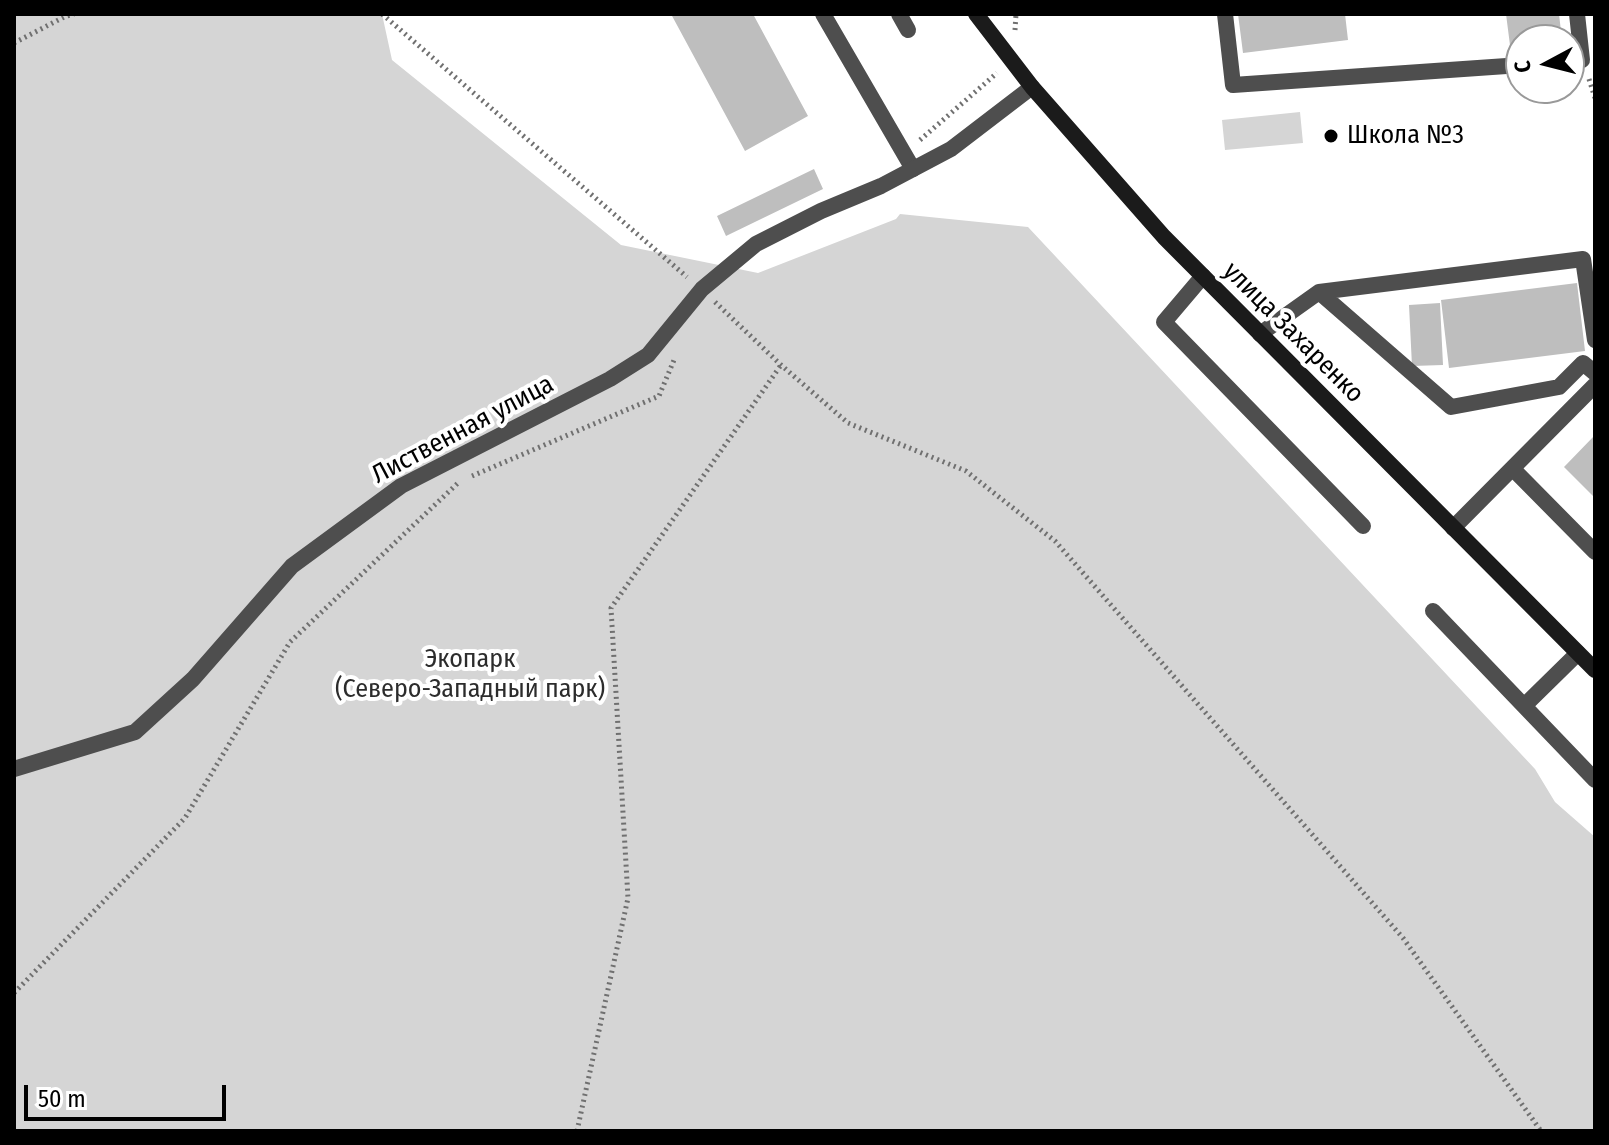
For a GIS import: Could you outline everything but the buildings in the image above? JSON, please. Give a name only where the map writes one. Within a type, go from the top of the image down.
[{"type":"street","points":[[823,14],[913,169]]},
{"type":"street","points":[[899,14],[908,30]]},
{"type":"street","name":"улица Захаренко","points":[[976,14],[1032,87],[1164,237],[1595,670]]},
{"type":"street","points":[[1225,14],[1233,85],[1505,66]]},
{"type":"street","name":"Лиственная улица","points":[[14,769],[135,732],[193,679],[292,566],[401,486],[610,379],[648,355],[702,289],[756,244],[951,149],[1032,87]]},
{"type":"street","points":[[1260,334],[1319,292],[1583,259],[1595,340]]},
{"type":"street","points":[[1203,276],[1164,322],[1363,526]]},
{"type":"street","points":[[1319,292],[1451,407],[1559,387],[1591,362]]},
{"type":"street","points":[[1453,528],[1595,385]]},
{"type":"street","points":[[1513,469],[1595,552]]},
{"type":"street","points":[[1433,611],[1595,780]]},
{"type":"street","points":[[1524,706],[1578,653]]},
{"type":"path","points":[[14,43],[74,14]]},
{"type":"path","points":[[382,14],[702,289],[781,365],[848,423],[966,471],[1055,541],[1403,938],[1541,1131]]},
{"type":"path","points":[[910,129],[917,142],[1012,61],[1016,14]]},
{"type":"path","points":[[14,993],[185,818],[290,642],[459,482],[659,396],[675,356]]},
{"type":"path","points":[[577,1131],[628,898],[611,608],[781,365]]},
{"type":"green space","name":"Экопарк (Северо-Западный парк)","points":[[14,14],[382,14],[392,60],[621,245],[758,273],[896,219],[900,214],[1028,227],[1535,769],[1555,802],[1595,837],[1595,1131],[14,1131]]},
{"type":"green space","points":[[1300,112],[1303,143],[1225,150],[1222,120]]},
{"type":"place","name":"Школа №3","points":[[1331,136]]}]
